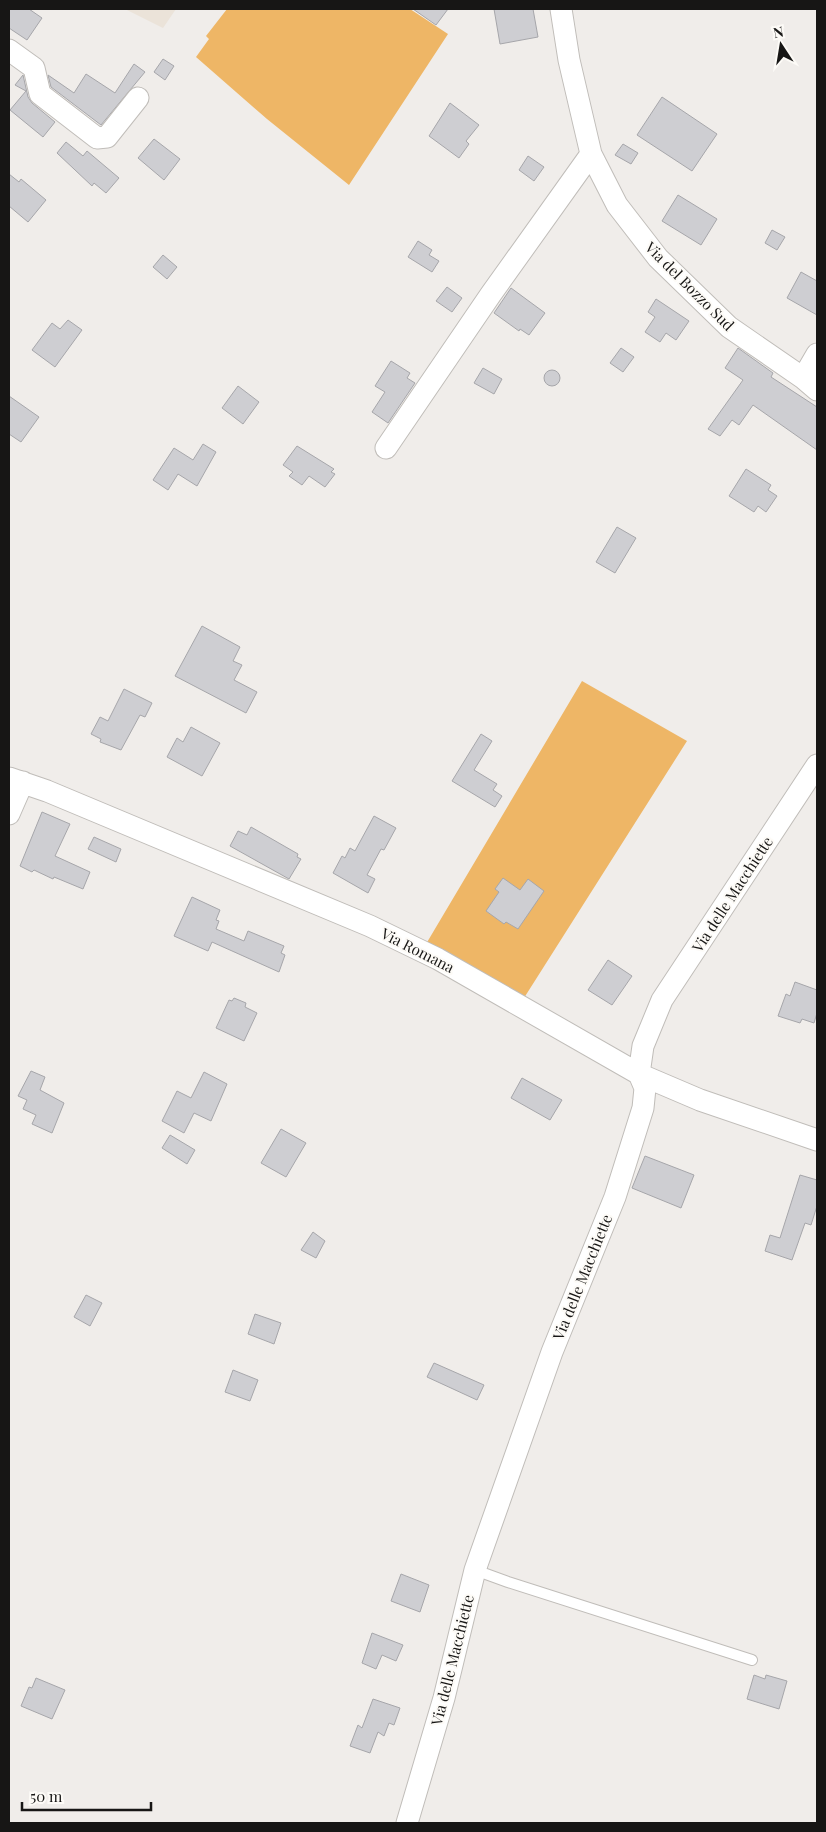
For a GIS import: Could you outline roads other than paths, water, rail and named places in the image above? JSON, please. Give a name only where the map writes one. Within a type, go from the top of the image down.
[{"type":"street","name":"Via del Bozzo Sud","points":[[561,9],[569,60],[591,154],[618,204],[658,258],[728,327],[810,384]]},
{"type":"street","points":[[9,50],[34,68],[40,94],[97,138],[107,137],[138,98]]},
{"type":"street","points":[[386,448],[591,154]]},
{"type":"street","points":[[810,384],[817,354]]},
{"type":"street","name":"Via delle Macchiette","points":[[407,1823],[444,1698],[475,1570],[552,1352],[615,1198],[643,1108],[645,1088],[639,1074],[643,1046],[662,1000],[817,765]]},
{"type":"street","points":[[9,814],[16,780]]},
{"type":"street","name":"Via Romana","points":[[16,780],[370,926],[438,959],[639,1074],[700,1100],[817,1140]]},
{"type":"lane","points":[[475,1570],[752,1660]]}]
